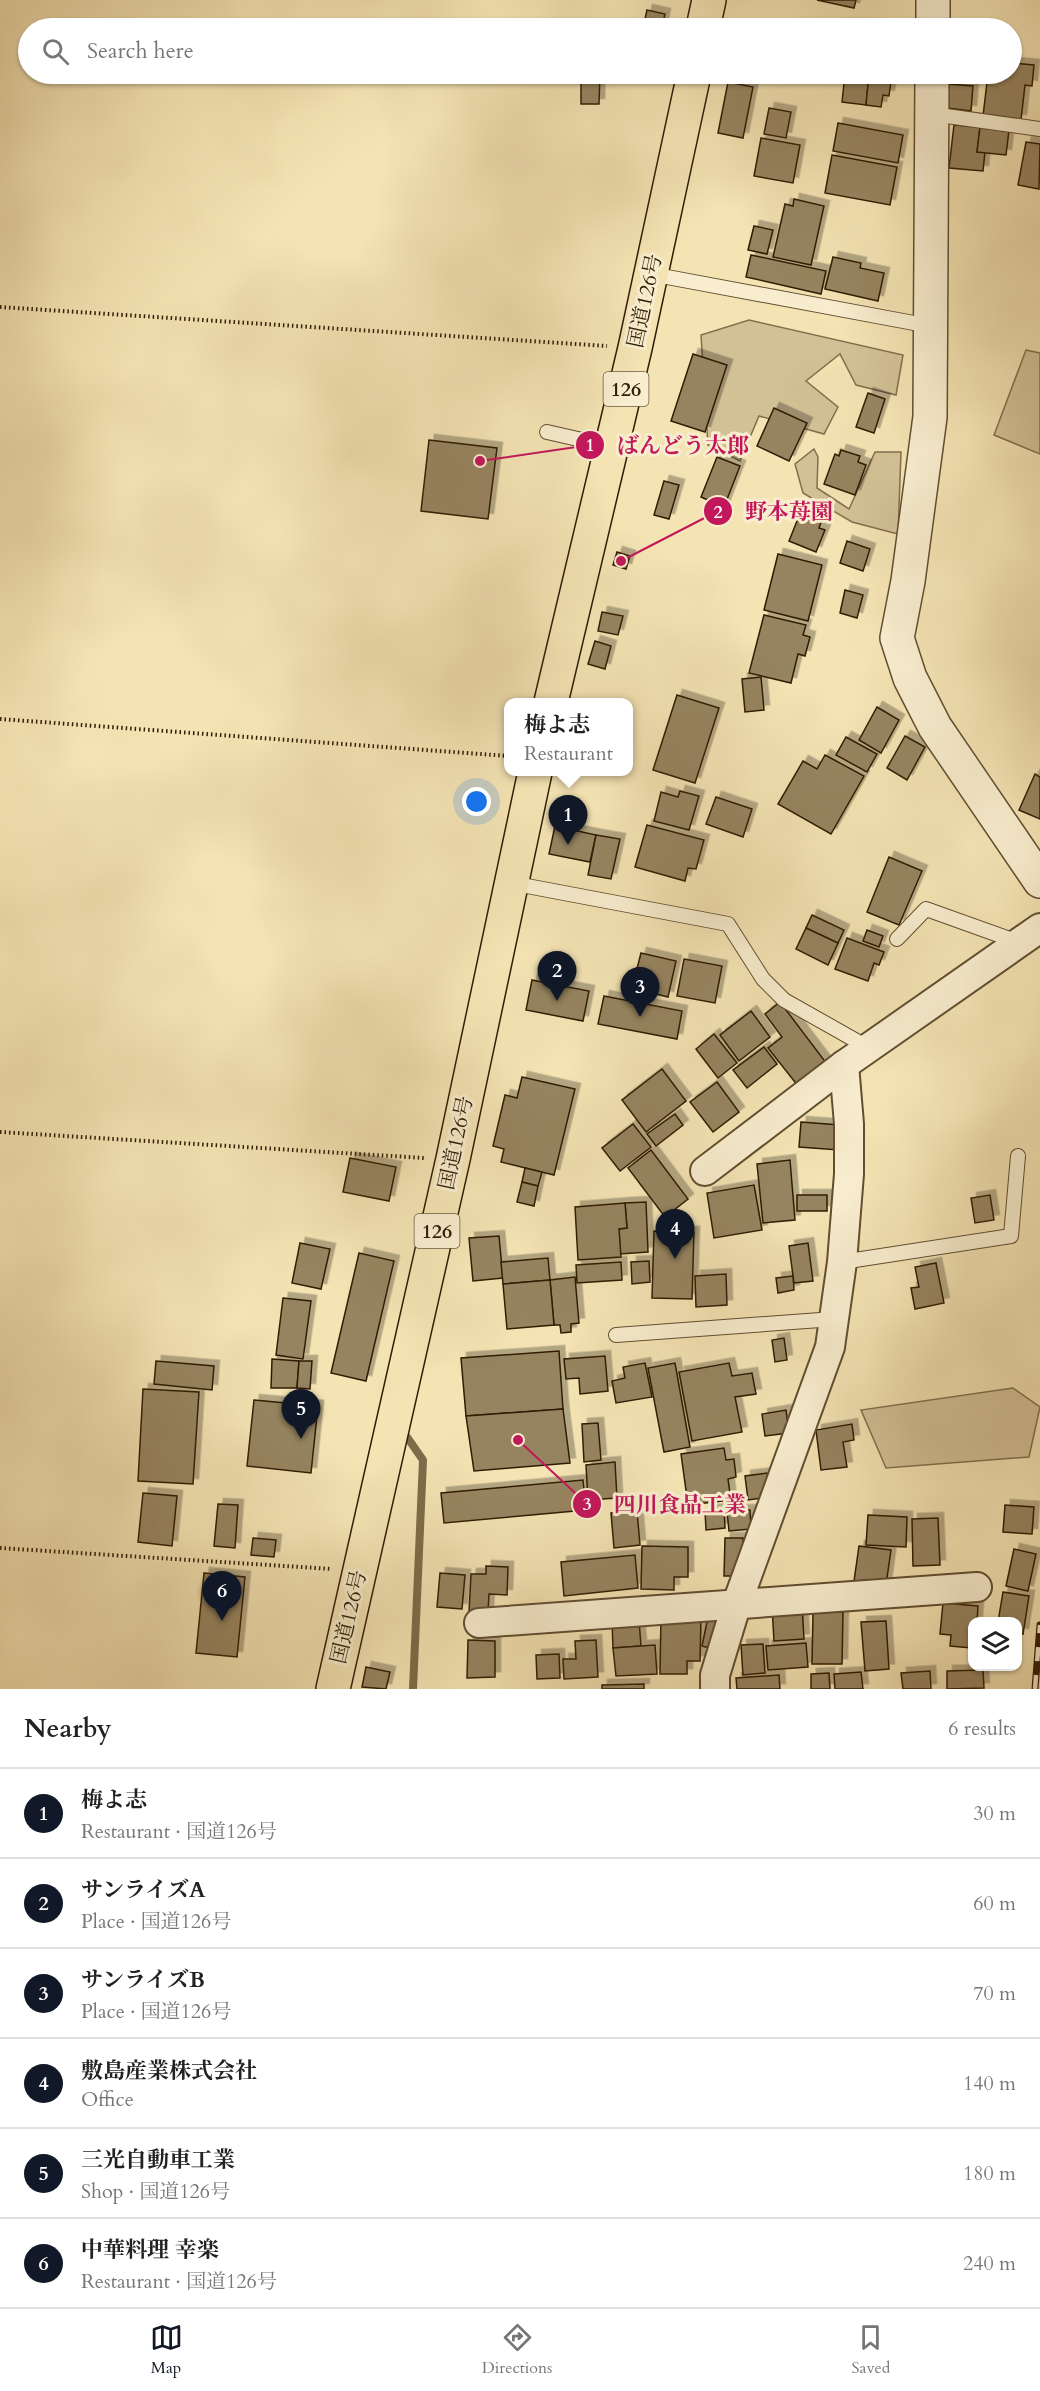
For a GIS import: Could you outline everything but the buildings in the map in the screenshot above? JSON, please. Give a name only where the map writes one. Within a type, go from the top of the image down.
[{"type":"highway","points":[[706,18],[710,0]]},
{"type":"highway","name":"国道126号","points":[[552,698],[613,447],[692,84]]},
{"type":"highway","name":"国道126号","points":[[333,1689],[453,1159],[534,776]]},
{"type":"street","points":[[933,0],[933,18]]},
{"type":"street","points":[[932,84],[930,417],[908,581],[897,638],[910,678],[935,727],[1040,881]]},
{"type":"street","points":[[705,1171],[844,1065],[1029,935]]},
{"type":"street","points":[[715,1689],[715,1675],[736,1606],[830,1347],[842,1262],[849,1174],[849,1124],[844,1065]]},
{"type":"street","points":[[479,1623],[977,1587]]},
{"type":"lane","points":[[931,114],[1040,129]]},
{"type":"lane","points":[[651,274],[930,326]]},
{"type":"lane","points":[[547,432],[613,447]]},
{"type":"lane","points":[[511,884],[728,924],[763,980],[784,1000],[869,1048]]},
{"type":"lane","points":[[897,939],[926,909],[1029,935]]},
{"type":"lane","points":[[842,1262],[1011,1236],[1018,1156]]},
{"type":"lane","points":[[616,1335],[834,1319]]},
{"type":"path","points":[[0,307],[635,348]]},
{"type":"path","points":[[0,719],[504,756]]},
{"type":"path","points":[[0,1132],[453,1159]]},
{"type":"path","points":[[0,1548],[360,1571]]},
{"type":"shaded area","points":[[749,320],[903,355],[896,395],[856,385],[840,354],[806,381],[838,407],[824,434],[759,416],[740,461],[708,445],[701,335]]},
{"type":"shaded area","points":[[1026,350],[1040,353],[1040,454],[994,435]]},
{"type":"shaded area","points":[[814,449],[818,457],[817,488],[849,509],[875,452],[901,452],[898,534],[852,522],[803,493],[795,464]]},
{"type":"shaded area","points":[[1013,1388],[1040,1407],[1029,1457],[886,1468],[861,1410]]},
{"type":"waterway","points":[[407,1437],[423,1460],[413,1689]]},
{"type":"railway","points":[[1035,1689],[1040,1625]]},
{"type":"place","name":"ばんどう太郎","points":[[480,461]]},
{"type":"place","name":"野本苺園","points":[[621,561]]},
{"type":"place","name":"梅よ志","points":[[568,845]]},
{"type":"place","name":"サンライズA","points":[[557,1001]]},
{"type":"place","name":"サンライズB","points":[[640,1017]]},
{"type":"place","name":"敷島産業株式会社","points":[[675,1259]]},
{"type":"place","name":"三光自動車工業","points":[[301,1439]]},
{"type":"place","name":"四川食品工業","points":[[518,1440]]},
{"type":"place","name":"中華料理 幸楽","points":[[222,1621]]}]
